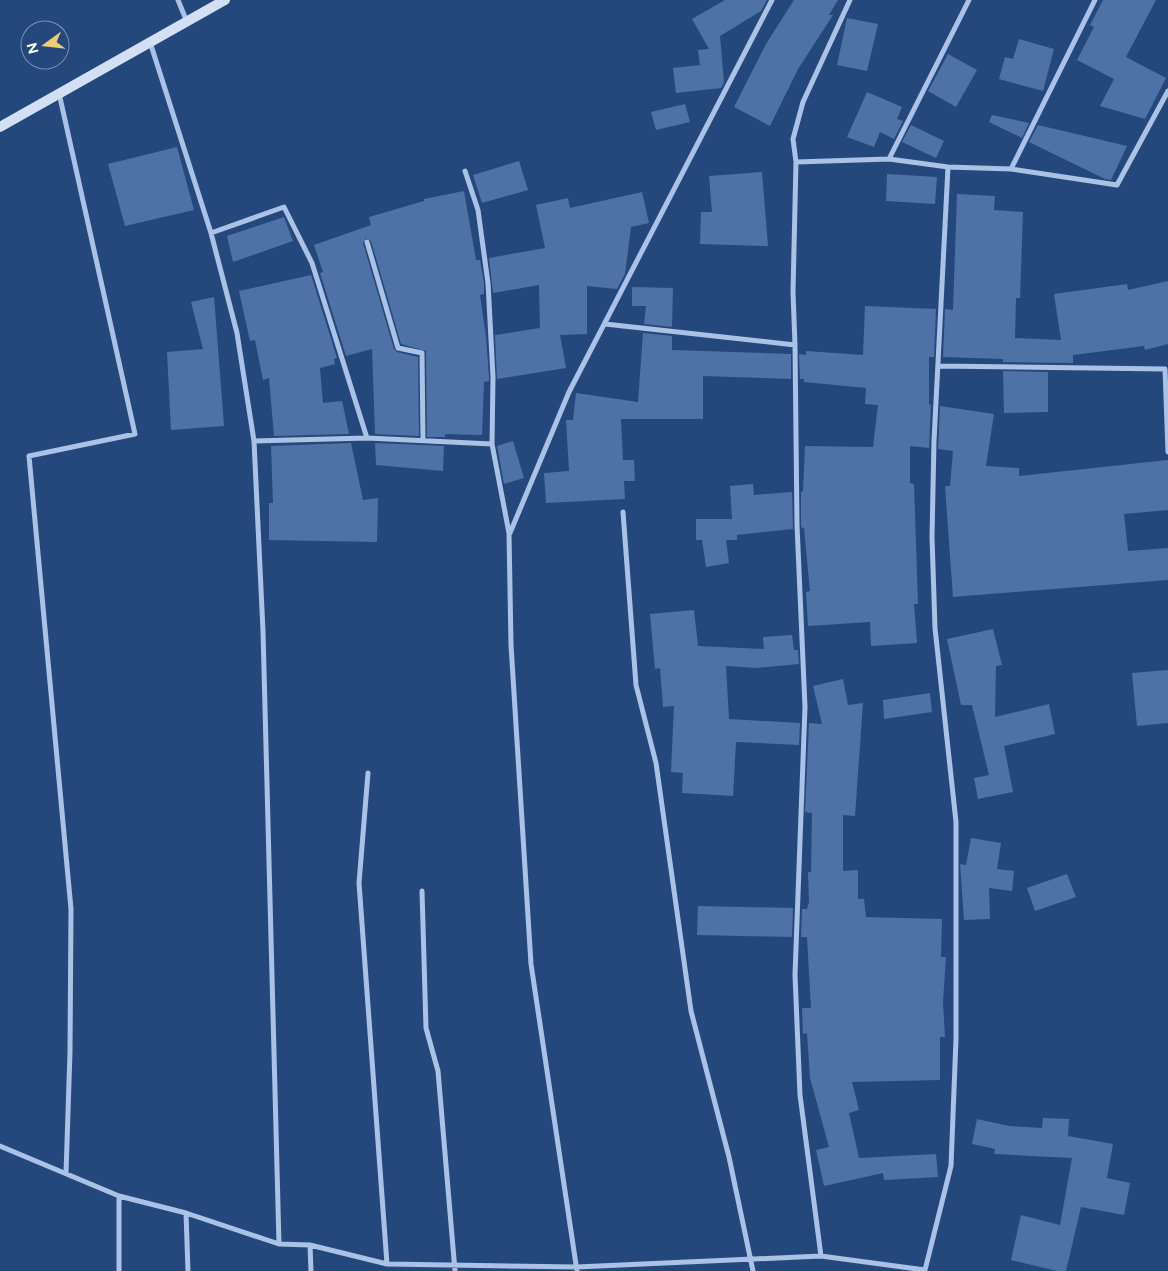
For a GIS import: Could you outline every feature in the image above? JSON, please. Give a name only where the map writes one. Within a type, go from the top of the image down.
[{"type":"main road","points":[[0,127],[225,0]]},
{"type":"street","points":[[178,0],[186,22]]},
{"type":"street","points":[[510,533],[569,392],[772,0]]},
{"type":"street","points":[[822,1256],[800,1095],[795,975],[804,708],[797,525],[796,345],[793,292],[796,162],[793,139],[803,102],[850,0]]},
{"type":"street","points":[[889,158],[969,0]]},
{"type":"street","points":[[1011,169],[1095,0]]},
{"type":"street","points":[[150,42],[211,233],[236,333],[254,442],[263,631],[279,1244]]},
{"type":"street","points":[[796,162],[889,158],[948,167],[1011,169],[1117,185],[1168,91]]},
{"type":"street","points":[[59,93],[135,434],[29,456],[71,909],[70,1052],[66,1173]]},
{"type":"street","points":[[0,1146],[120,1196],[186,1213],[279,1244],[310,1244],[387,1264],[455,1268],[577,1269],[822,1256],[928,1270],[951,1166],[956,1039],[956,822],[935,628],[932,537],[934,441],[948,167]]},
{"type":"street","points":[[465,171],[478,210],[488,284],[494,377],[492,444],[510,533],[511,645],[531,964],[577,1269]]},
{"type":"street","points":[[211,233],[284,207],[312,263],[367,438]]},
{"type":"street","points":[[368,242],[398,348],[422,353],[423,440]]},
{"type":"street","points":[[605,324],[796,345]]},
{"type":"street","points":[[939,366],[1165,369],[1168,452]]},
{"type":"street","points":[[254,442],[367,438],[492,444]]},
{"type":"street","points":[[623,512],[636,685],[656,762],[691,1011],[730,1157],[753,1271]]},
{"type":"street","points":[[368,773],[359,883],[387,1264]]},
{"type":"street","points":[[422,891],[426,1028],[438,1071],[455,1268]]},
{"type":"street","points":[[119,1271],[120,1196]]},
{"type":"street","points":[[186,1213],[188,1271]]},
{"type":"street","points":[[310,1244],[312,1271]]},
{"type":"building","points":[[725,0],[767,0],[761,11],[720,36],[724,82],[721,88],[676,93],[673,68],[700,65],[698,50],[709,49],[692,19]]},
{"type":"building","points":[[794,0],[838,0],[829,15],[833,15],[798,69],[770,126],[734,107],[766,44]]},
{"type":"building","points":[[1103,0],[1156,0],[1126,57],[1166,78],[1145,119],[1100,106],[1114,79],[1077,60],[1094,27],[1090,25]]},
{"type":"building","points":[[847,18],[878,24],[867,71],[837,65]]},
{"type":"building","points":[[1019,39],[1054,49],[1043,91],[999,79],[1005,57],[1013,59]]},
{"type":"building","points":[[948,54],[977,70],[956,107],[928,91]]},
{"type":"building","points":[[867,92],[902,107],[897,119],[903,121],[894,139],[880,132],[874,147],[847,137]]},
{"type":"building","points":[[685,104],[690,122],[656,130],[651,112]]},
{"type":"building","points":[[992,115],[1029,123],[1022,138],[989,122]]},
{"type":"building","points":[[911,125],[944,141],[936,158],[902,142]]},
{"type":"building","points":[[1038,125],[1127,146],[1111,180],[1105,179],[1029,142]]},
{"type":"building","points":[[177,147],[194,210],[125,226],[108,164]]},
{"type":"building","points":[[519,161],[528,190],[482,203],[473,175]]},
{"type":"building","points":[[762,172],[768,246],[700,244],[701,212],[712,212],[709,176]]},
{"type":"building","points":[[887,174],[937,177],[935,204],[886,201]]},
{"type":"building","points":[[464,191],[476,260],[480,260],[484,283],[484,294],[480,295],[486,337],[489,381],[484,382],[482,435],[445,434],[445,437],[427,437],[426,351],[401,344],[371,241],[366,238],[363,243],[394,349],[397,352],[418,357],[419,436],[375,434],[372,349],[346,356],[320,273],[323,272],[314,245],[371,225],[369,217],[424,201],[424,199]]},
{"type":"building","points":[[642,192],[649,223],[631,227],[625,274],[617,289],[587,286],[587,334],[560,335],[566,368],[497,379],[495,335],[540,328],[539,285],[493,293],[489,258],[545,248],[536,205],[568,198],[570,208]]},
{"type":"building","points":[[957,194],[995,196],[994,210],[1023,212],[1020,298],[1016,298],[1015,338],[1061,340],[1054,294],[1127,284],[1128,290],[1168,281],[1168,344],[1145,350],[1144,346],[1073,355],[1073,363],[1003,362],[1003,359],[943,357],[945,309],[953,310]]},
{"type":"building","points":[[284,217],[293,241],[233,262],[227,236]]},
{"type":"building","points":[[311,275],[337,358],[334,359],[335,364],[320,368],[323,403],[342,401],[349,434],[274,436],[269,378],[263,380],[255,340],[250,341],[239,291]]},
{"type":"building","points":[[632,287],[673,288],[672,327],[644,324],[646,306],[632,306]]},
{"type":"building","points":[[214,297],[224,426],[171,430],[167,352],[203,349],[191,302]]},
{"type":"building","points":[[865,306],[936,309],[934,357],[929,357],[929,404],[931,405],[929,448],[910,446],[910,483],[914,484],[918,604],[914,604],[917,643],[871,646],[870,622],[808,626],[806,592],[810,591],[804,528],[801,525],[801,492],[803,491],[805,446],[873,447],[878,405],[865,404],[866,388],[804,382],[804,379],[800,379],[799,354],[806,355],[806,351],[863,355]]},
{"type":"building","points":[[643,333],[672,336],[672,350],[791,354],[791,379],[703,376],[703,419],[621,419],[623,460],[634,460],[635,481],[624,481],[625,499],[546,503],[544,473],[569,471],[566,420],[573,420],[576,393],[638,402]]},
{"type":"building","points":[[1003,371],[1048,372],[1048,412],[1004,413]]},
{"type":"building","points":[[940,406],[994,414],[986,466],[1019,468],[1019,476],[1168,460],[1168,510],[1124,514],[1128,551],[1168,548],[1168,580],[953,597],[945,486],[950,486],[953,451],[938,449]]},
{"type":"building","points":[[513,441],[524,478],[504,484],[497,446]]},
{"type":"building","points":[[351,443],[363,500],[378,498],[377,542],[269,540],[269,503],[273,503],[271,446]]},
{"type":"building","points":[[375,443],[444,446],[443,471],[376,465]]},
{"type":"building","points":[[753,484],[754,495],[792,492],[793,529],[737,535],[737,540],[726,540],[729,563],[706,567],[702,540],[696,540],[696,519],[732,519],[730,486]]},
{"type":"building","points":[[694,610],[698,646],[764,649],[763,637],[792,635],[794,650],[798,650],[799,664],[756,668],[726,666],[729,719],[800,723],[799,745],[736,742],[733,796],[682,793],[683,773],[671,772],[674,706],[663,707],[660,668],[655,669],[650,614]]},
{"type":"building","points":[[993,629],[1002,665],[996,666],[995,717],[1049,704],[1055,734],[1004,746],[1013,792],[978,799],[974,778],[989,775],[972,705],[961,705],[947,639]]},
{"type":"building","points":[[1168,670],[1168,723],[1137,726],[1132,673]]},
{"type":"building","points":[[843,679],[848,705],[863,703],[855,816],[843,815],[843,871],[858,870],[858,899],[864,899],[866,917],[942,919],[941,957],[946,957],[943,1002],[945,1037],[940,1037],[940,1080],[852,1082],[859,1110],[849,1113],[859,1158],[936,1154],[938,1177],[884,1180],[883,1173],[824,1186],[816,1150],[829,1147],[810,1078],[807,1033],[803,1034],[802,1008],[811,1008],[807,937],[801,937],[802,909],[807,909],[809,902],[808,872],[811,872],[812,813],[805,812],[809,723],[822,724],[813,686]]},
{"type":"building","points":[[930,693],[932,712],[884,719],[883,700]]},
{"type":"building","points":[[971,838],[1001,843],[997,869],[1014,871],[1012,891],[989,888],[990,919],[964,920],[960,864],[966,865]]},
{"type":"building","points":[[1067,874],[1076,897],[1035,911],[1027,888]]},
{"type":"building","points":[[698,906],[793,908],[792,937],[697,935]]},
{"type":"building","points":[[1043,1118],[1069,1119],[1068,1136],[1113,1144],[1107,1178],[1130,1183],[1124,1215],[1081,1207],[1066,1271],[1057,1271],[1011,1260],[1021,1215],[1060,1225],[1072,1158],[994,1154],[995,1149],[972,1144],[977,1119],[1009,1126],[1042,1128]]}]
